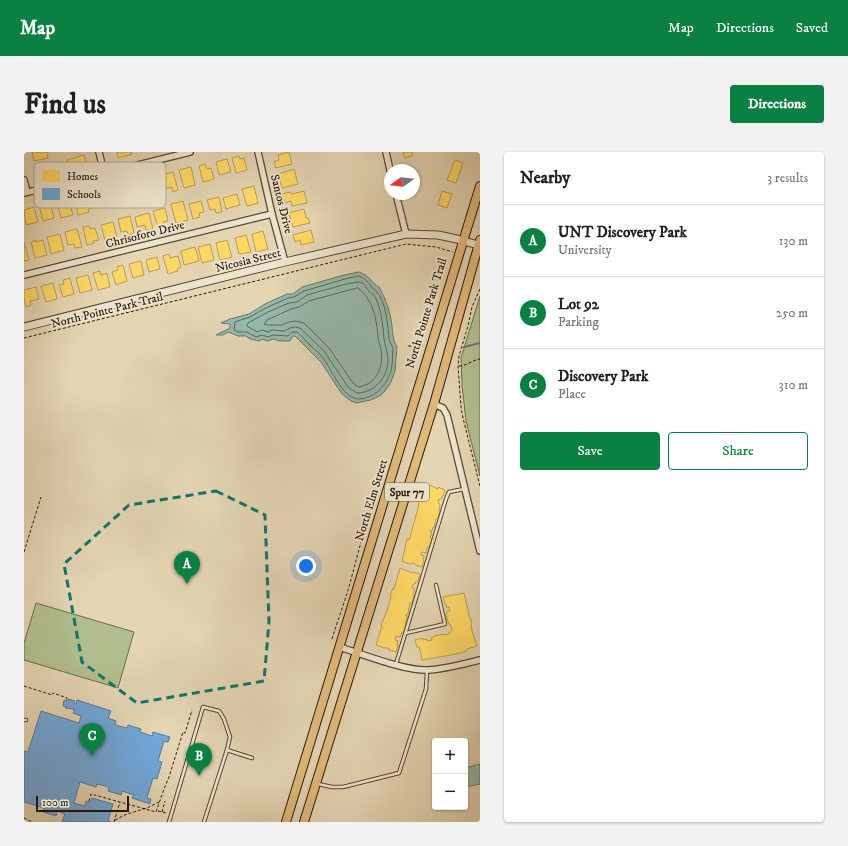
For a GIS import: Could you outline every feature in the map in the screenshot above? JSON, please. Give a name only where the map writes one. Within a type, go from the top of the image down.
[{"type":"main road","name":"North Elm Street","points":[[286,822],[338,646],[480,186]]},
{"type":"main road","name":"Spur 77","points":[[304,822],[434,404],[479,244]]},
{"type":"street","points":[[99,152],[101,162]]},
{"type":"street","points":[[147,162],[190,152]]},
{"type":"street","name":"Santos Drive","points":[[258,152],[272,214],[286,262]]},
{"type":"street","points":[[386,152],[389,164]]},
{"type":"street","points":[[24,180],[26,192]]},
{"type":"street","points":[[398,200],[406,234]]},
{"type":"street","name":"Chrisoforo Drive","points":[[24,275],[272,214]]},
{"type":"street","name":"Nicosia Street","points":[[24,326],[406,234],[438,235],[479,244]]},
{"type":"street","points":[[434,404],[443,408],[447,415],[480,550]]},
{"type":"street","points":[[338,646],[395,664],[427,670],[448,668],[480,660]]},
{"type":"lane","points":[[395,664],[447,495],[449,492],[465,488]]},
{"type":"lane","points":[[405,633],[445,624],[436,584]]},
{"type":"lane","points":[[316,783],[338,788],[399,773],[426,688],[427,670]]},
{"type":"lane","points":[[169,822],[203,707],[219,711],[224,719],[230,737],[204,822]]},
{"type":"lane","points":[[227,750],[252,758]]},
{"type":"path","name":"North Pointe Park Trail","points":[[24,338],[406,244],[436,247],[453,252]]},
{"type":"path","points":[[480,289],[472,307],[459,356],[458,366],[462,412],[480,486]]},
{"type":"path","points":[[458,366],[465,366],[474,360],[480,359]]},
{"type":"path","points":[[24,552],[41,497]]},
{"type":"path","points":[[332,639],[367,520],[376,501]]},
{"type":"path","points":[[24,686],[67,698],[66,701]]},
{"type":"path","points":[[157,811],[183,732],[185,733],[192,710]]},
{"type":"path","points":[[89,801],[91,794],[156,812],[167,813]]},
{"type":"path","points":[[162,812],[165,801]]},
{"type":"path","points":[[114,821],[120,802]]},
{"type":"path","points":[[114,821],[127,814],[145,809],[160,802]]},
{"type":"path","points":[[24,818],[32,822]]},
{"type":"highlighted area","points":[[216,491],[265,515],[269,622],[264,681],[137,703],[82,662],[64,564],[129,505]]},
{"type":"green space","points":[[480,296],[480,476],[466,421],[461,358]]},
{"type":"green space","points":[[36,603],[134,632],[118,688],[24,660],[24,643]]},
{"type":"water","points":[[359,272],[379,287],[389,311],[392,323],[393,338],[397,347],[395,371],[391,382],[381,395],[371,400],[356,403],[342,394],[321,362],[295,336],[293,336],[290,341],[273,339],[268,341],[262,339],[260,341],[228,332],[223,335],[216,335],[230,328],[230,324],[221,323],[249,314],[265,304],[287,294],[293,294],[302,287]]},
{"type":"water","points":[[480,764],[480,784],[468,786],[468,767]]},
{"type":"building: Homes","points":[[32,152],[47,152],[48,158],[34,161]]},
{"type":"building: Homes","points":[[117,152],[131,152],[132,154],[118,158]]},
{"type":"building: Homes","points":[[289,152],[292,164],[276,168],[274,162],[279,160],[278,155]]},
{"type":"building: Homes","points":[[403,152],[412,152],[413,155],[405,158]]},
{"type":"building: Homes","points":[[84,155],[86,162],[68,162],[67,160]]},
{"type":"building: Homes","points":[[239,156],[240,159],[244,158],[247,170],[236,173],[232,158]]},
{"type":"building: Homes","points":[[227,159],[231,172],[219,175],[216,162]]},
{"type":"building: Homes","points":[[455,160],[463,163],[456,183],[447,180]]},
{"type":"building: Homes","points":[[205,164],[207,169],[211,168],[214,179],[203,182],[199,166]]},
{"type":"building: Homes","points":[[191,167],[195,185],[184,188],[179,170]]},
{"type":"building: Homes","points":[[294,169],[298,184],[282,188],[278,174]]},
{"type":"building: Homes","points":[[173,172],[178,190],[173,192],[172,187],[166,189],[166,174]]},
{"type":"building: Homes","points":[[254,186],[258,203],[247,206],[242,189]]},
{"type":"building: Homes","points":[[304,191],[307,203],[292,206],[291,201],[285,203],[282,194],[290,192],[291,194]]},
{"type":"building: Homes","points":[[442,191],[452,194],[447,208],[438,205]]},
{"type":"building: Homes","points":[[237,194],[240,205],[226,209],[223,198]]},
{"type":"building: Homes","points":[[219,197],[222,212],[216,213],[215,209],[210,210],[207,200]]},
{"type":"building: Homes","points":[[183,201],[188,220],[176,223],[171,204]]},
{"type":"building: Homes","points":[[201,201],[204,212],[199,213],[200,217],[193,219],[189,204]]},
{"type":"building: Homes","points":[[34,207],[38,222],[26,225],[24,210]]},
{"type":"building: Homes","points":[[40,208],[52,208],[54,218],[43,221]]},
{"type":"building: Homes","points":[[59,208],[71,208],[73,215],[61,218]]},
{"type":"building: Homes","points":[[76,208],[92,208],[88,209],[89,212],[78,215]]},
{"type":"building: Homes","points":[[165,208],[168,221],[163,222],[164,226],[158,227],[153,211]]},
{"type":"building: Homes","points":[[304,209],[306,218],[308,218],[310,223],[293,227],[289,213]]},
{"type":"building: Homes","points":[[149,213],[153,229],[146,230],[145,225],[137,227],[135,217]]},
{"type":"building: Homes","points":[[130,216],[134,233],[128,235],[127,231],[121,232],[118,219]]},
{"type":"building: Homes","points":[[113,222],[117,237],[105,240],[101,225]]},
{"type":"building: Homes","points":[[89,226],[90,229],[95,228],[99,240],[93,241],[94,243],[87,245],[83,227]]},
{"type":"building: Homes","points":[[77,229],[82,247],[75,248],[74,244],[68,245],[65,232]]},
{"type":"building: Homes","points":[[311,230],[314,242],[301,245],[300,240],[295,242],[293,235]]},
{"type":"building: Homes","points":[[263,231],[268,249],[256,252],[252,234]]},
{"type":"building: Homes","points":[[60,234],[64,250],[51,254],[47,237]]},
{"type":"building: Homes","points":[[246,235],[251,252],[239,254],[235,238]]},
{"type":"building: Homes","points":[[36,240],[36,242],[43,240],[47,255],[35,258],[31,242]]},
{"type":"building: Homes","points":[[227,240],[232,257],[220,260],[216,243]]},
{"type":"building: Homes","points":[[24,242],[29,260],[24,261]]},
{"type":"building: Homes","points":[[210,244],[214,260],[202,263],[198,247]]},
{"type":"building: Homes","points":[[195,247],[199,261],[184,265],[181,251]]},
{"type":"building: Homes","points":[[169,254],[170,258],[178,256],[181,267],[177,269],[178,271],[168,274],[163,256]]},
{"type":"building: Homes","points":[[157,257],[160,269],[149,272],[146,260]]},
{"type":"building: Homes","points":[[141,261],[144,275],[133,278],[129,264]]},
{"type":"building: Homes","points":[[123,265],[127,281],[116,285],[112,272],[118,270],[117,267]]},
{"type":"building: Homes","points":[[100,271],[101,275],[107,273],[110,287],[98,290],[93,273]]},
{"type":"building: Homes","points":[[88,275],[92,290],[80,293],[76,278]]},
{"type":"building: Homes","points":[[70,278],[74,294],[63,297],[59,285],[64,284],[63,280]]},
{"type":"building: Homes","points":[[53,283],[57,299],[46,302],[41,286]]},
{"type":"building: Homes","points":[[36,287],[39,299],[30,301],[31,305],[26,307],[24,290]]},
{"type":"building: Homes","points":[[425,483],[438,489],[438,487],[445,490],[438,503],[440,504],[440,511],[438,518],[436,519],[432,531],[430,530],[432,532],[430,538],[432,539],[429,547],[427,547],[426,553],[422,552],[421,555],[424,556],[422,567],[413,563],[409,564],[402,561],[407,539],[409,540]]},
{"type":"building: Homes","points":[[400,568],[412,573],[420,574],[418,581],[413,584],[412,588],[415,589],[413,594],[414,596],[406,616],[404,632],[402,632],[400,637],[396,636],[395,640],[398,641],[398,645],[396,652],[389,650],[389,648],[376,645],[391,597],[390,596],[393,588],[394,589]]},
{"type":"building: Homes","points":[[464,593],[468,614],[472,624],[472,631],[477,646],[467,649],[464,652],[422,660],[419,647],[417,647],[415,640],[423,638],[423,640],[427,639],[427,641],[432,640],[431,638],[434,636],[449,634],[452,630],[446,615],[447,611],[450,611],[449,607],[447,608],[445,604],[443,597]]},
{"type":"building: Schools","points":[[68,699],[75,701],[74,703],[76,704],[77,700],[111,711],[108,718],[116,721],[115,725],[127,728],[128,725],[141,729],[140,732],[152,736],[153,732],[170,737],[168,742],[164,741],[158,761],[162,762],[157,779],[153,778],[147,798],[151,799],[150,804],[132,798],[134,795],[122,791],[121,795],[108,791],[109,787],[97,784],[96,787],[80,782],[74,803],[85,806],[86,801],[91,802],[92,798],[113,804],[108,821],[111,822],[62,822],[65,814],[57,811],[56,816],[43,812],[44,808],[24,802],[24,751],[28,752],[41,711],[79,723],[81,716],[73,713],[74,709],[65,708],[66,707],[63,706],[64,700],[68,701]]},
{"type":"waterway","points":[[464,347],[480,343]]},
{"type":"waterway","points":[[409,346],[422,346]]},
{"type":"place","name":"UNT Discovery Park","points":[[187,584]]},
{"type":"place","name":"Discovery Park","points":[[92,756]]},
{"type":"place","name":"Lot 92","points":[[199,776]]}]
